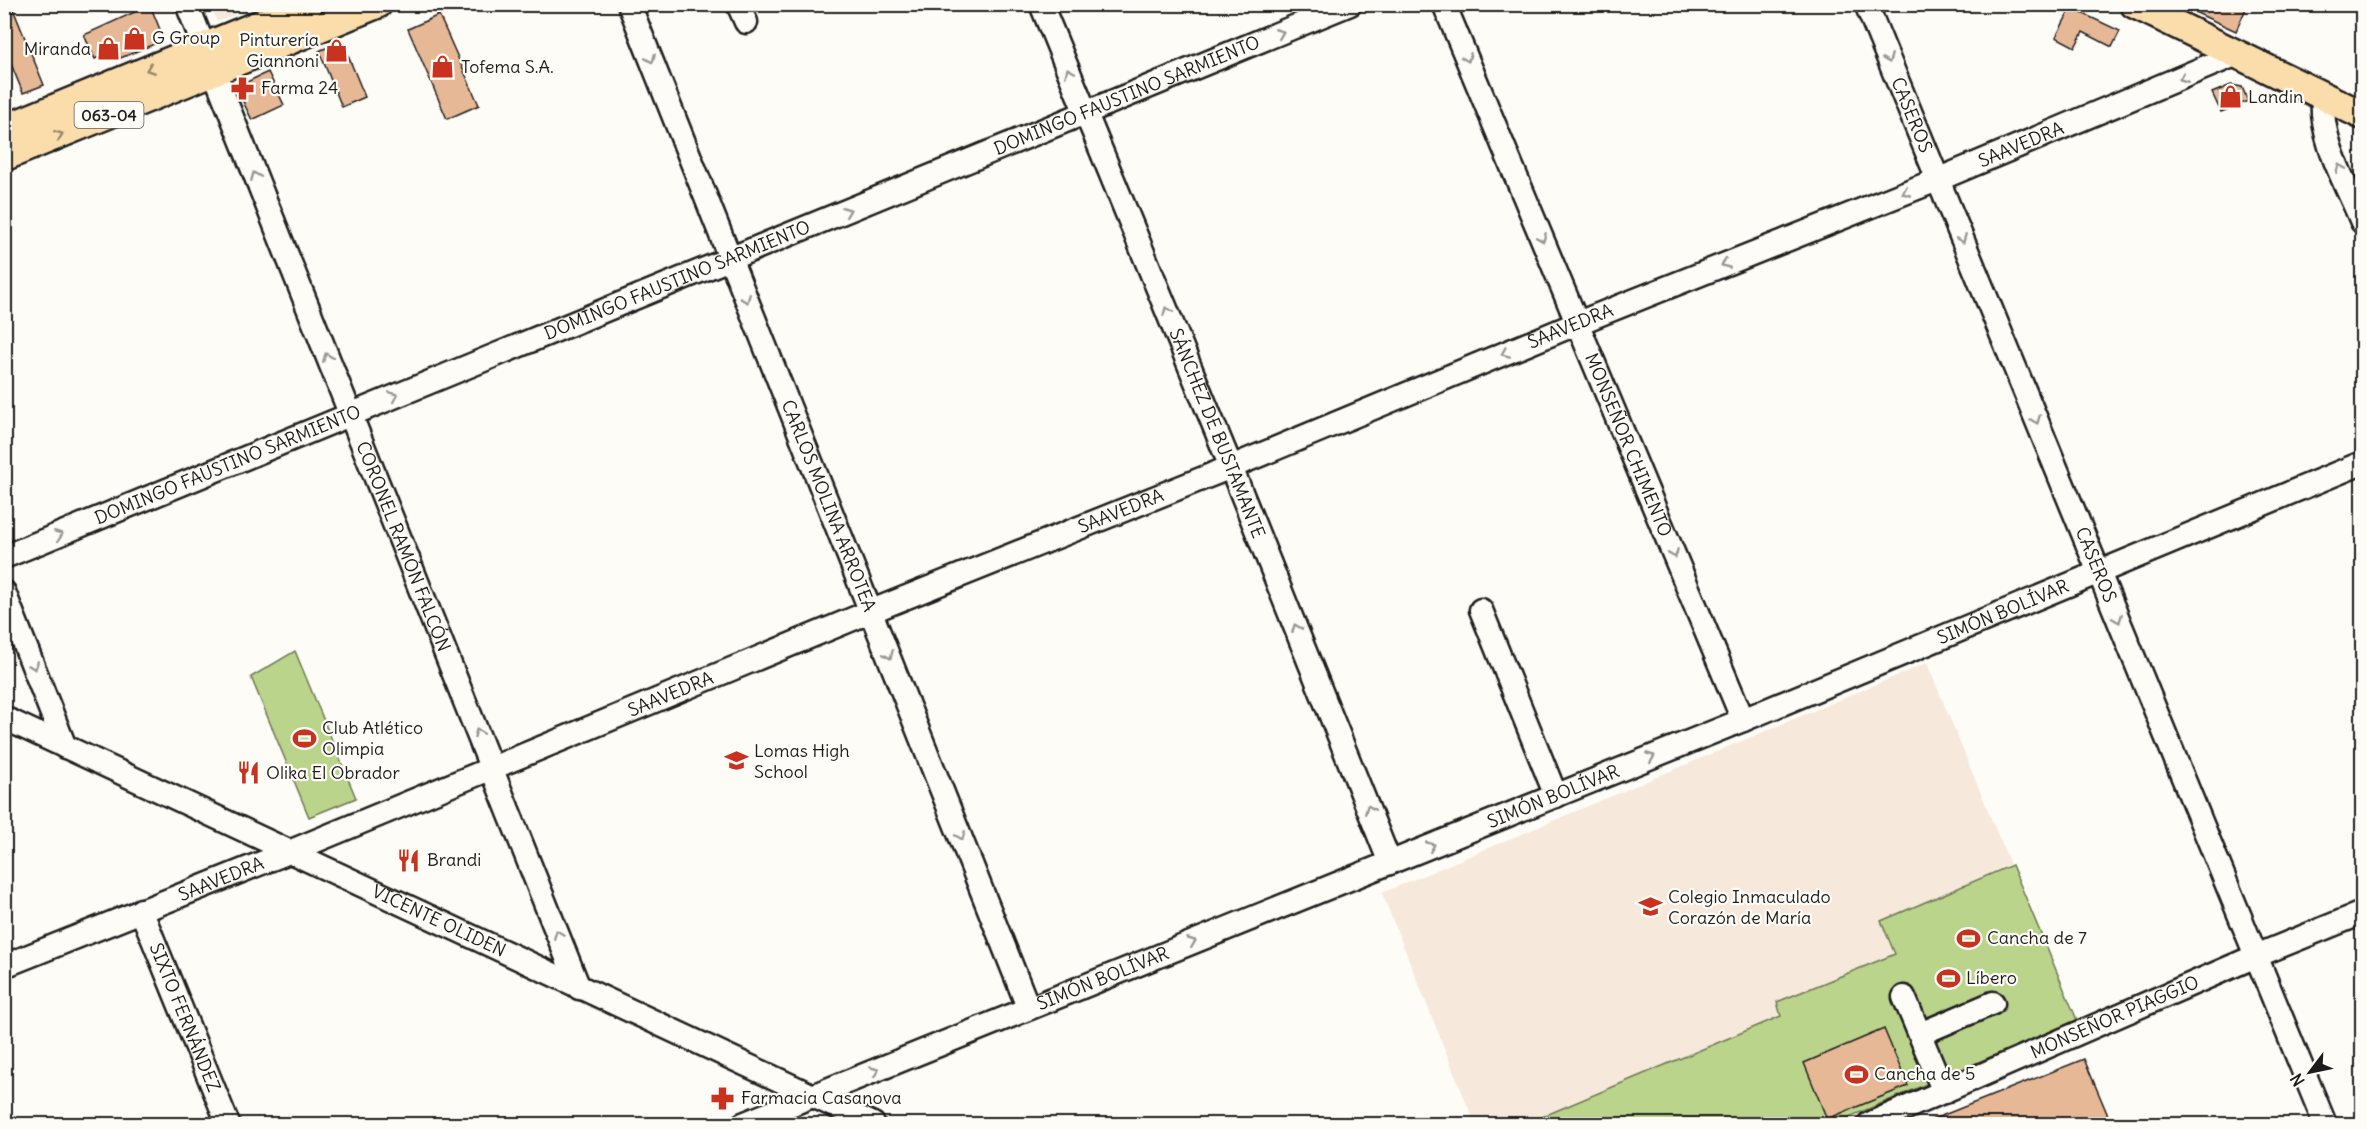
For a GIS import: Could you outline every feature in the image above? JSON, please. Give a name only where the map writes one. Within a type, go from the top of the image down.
[{"type":"main road","name":"063-04","points":[[4,129],[309,4]]},
{"type":"main road","name":"063-04","points":[[4,157],[378,4]]},
{"type":"main road","points":[[2150,8],[2237,54],[2362,115]]},
{"type":"street","name":"CORONEL RAMÓN FALCÓN","points":[[187,4],[579,988]]},
{"type":"street","name":"CARLOS MOLINA ARROTEA","points":[[629,4],[1028,1007]]},
{"type":"street","name":"SÁNCHEZ DE BUSTAMANTE","points":[[1041,4],[1390,863]]},
{"type":"street","name":"DOMINGO FAUSTINO SARMIENTO","points":[[4,557],[1350,4]]},
{"type":"street","name":"MONSEÑOR CHIMENTO","points":[[1444,4],[1743,720]]},
{"type":"street","name":"CASEROS","points":[[1866,4],[2325,1125]]},
{"type":"street","name":"SAAVEDRA","points":[[4,966],[289,852],[1578,323],[1937,180],[2237,54]]},
{"type":"street","points":[[2323,96],[2324,131],[2362,222]]},
{"type":"street","name":"SIMÓN BOLÍVAR","points":[[743,1125],[1028,1007],[1743,720],[2362,463]]},
{"type":"street","points":[[4,592],[65,747]]},
{"type":"street","points":[[1480,610],[1556,796]]},
{"type":"street","name":"VICENTE OLIDEN","points":[[4,718],[873,1125]]},
{"type":"street","name":"SIXTO FERNÁNDEZ","points":[[141,910],[228,1125]]},
{"type":"street","name":"MONSEÑOR PIAGGIO","points":[[1869,1125],[2256,956],[2362,913]]},
{"type":"street","points":[[1904,997],[1944,1092]]},
{"type":"street","points":[[1920,1034],[1993,1003]]},
{"type":"shaded area","points":[[210,5],[259,5],[217,22]]},
{"type":"shaded area","name":"Colegio Inmaculado Corazón de María","points":[[1927,663],[2010,864],[1882,921],[1895,953],[1777,1002],[1781,1016],[1525,1124],[1475,1124],[1382,893]]},
{"type":"green space","name":"Club Atlético Olimpia","points":[[295,651],[356,798],[309,817],[251,677]]},
{"type":"green space","name":"Líbero","points":[[2012,865],[2077,1020],[1833,1124],[1525,1124],[1781,1016],[1777,1002],[1895,954],[1881,921]]},
{"type":"building","points":[[4,4],[11,4],[44,85],[23,93],[4,47]]},
{"type":"building","points":[[2177,4],[2248,4],[2236,31]]},
{"type":"building","name":"G Group","points":[[150,5],[161,32],[157,43],[118,59],[114,50],[95,59],[84,35]]},
{"type":"building","points":[[2071,8],[2120,31],[2112,47],[2083,32],[2075,47],[2056,37]]},
{"type":"building","name":"Tofema S.A.","points":[[439,15],[479,105],[447,119],[408,29]]},
{"type":"building","points":[[342,41],[365,97],[342,107],[319,51]]},
{"type":"building","points":[[268,72],[284,105],[252,120],[236,87]]},
{"type":"building","name":"Landin","points":[[2231,85],[2242,87],[2248,101],[2221,112],[2212,93]]},
{"type":"building","name":"Cancha de 5","points":[[1884,1029],[1908,1086],[1827,1119],[1804,1063]]},
{"type":"building","points":[[2084,1059],[2112,1125],[1921,1124]]},
{"type":"place","name":"G Group","points":[[134,38]]},
{"type":"place","name":"Miranda","points":[[109,49]]},
{"type":"place","name":"Pinturería Giannoni","points":[[337,50]]},
{"type":"place","name":"Tofema S.A.","points":[[443,67]]},
{"type":"place","name":"Farma 24","points":[[243,88]]},
{"type":"place","name":"Landin","points":[[2230,97]]},
{"type":"place","name":"Club Atlético Olimpia","points":[[304,738]]},
{"type":"place","name":"Lomas High School","points":[[736,761]]},
{"type":"place","name":"Olika El Obrador","points":[[248,773]]},
{"type":"place","name":"Brandi","points":[[409,860]]},
{"type":"place","name":"Colegio Inmaculado Corazón de María","points":[[1650,907]]},
{"type":"place","name":"Cancha de 7","points":[[1969,938]]},
{"type":"place","name":"Líbero","points":[[1948,978]]},
{"type":"place","name":"Cancha de 5","points":[[1856,1074]]},
{"type":"place","name":"Farmacia Casanova","points":[[723,1098]]}]
